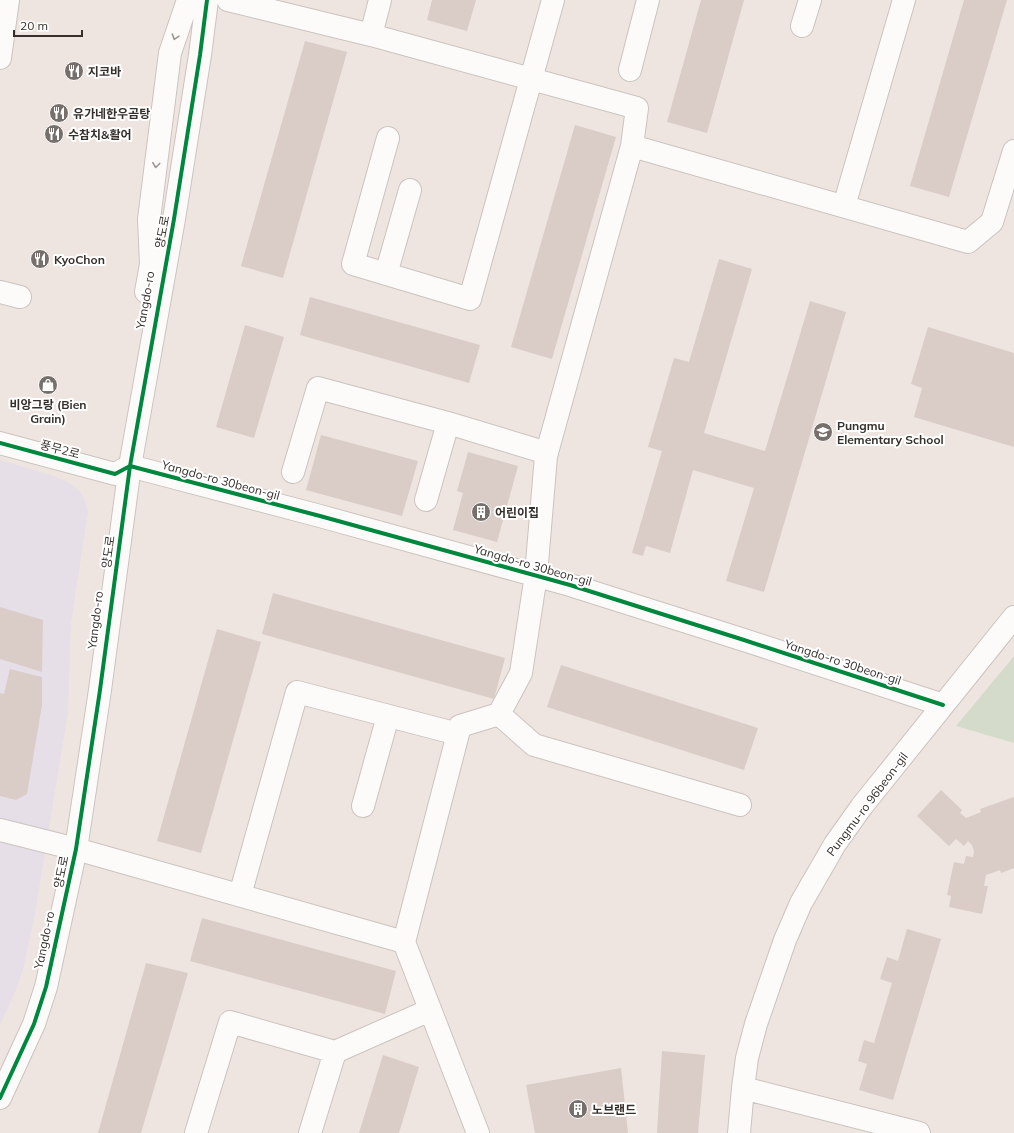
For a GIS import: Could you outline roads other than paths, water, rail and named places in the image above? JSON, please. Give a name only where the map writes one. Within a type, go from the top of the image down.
[{"type":"street","points":[[0,58],[8,0]]},
{"type":"street","name":"Yangdo-ro","points":[[0,1068],[23,1018],[34,983],[70,847],[79,743],[123,470],[151,264],[149,219],[170,53],[188,0]]},
{"type":"street","name":"양도로","points":[[123,470],[174,219],[200,55],[207,0]]},
{"type":"street","points":[[228,0],[371,35],[637,108],[632,146],[548,453],[536,575],[521,673],[499,714],[460,726],[404,942],[478,1133]]},
{"type":"street","points":[[371,35],[380,0]]},
{"type":"street","points":[[388,138],[353,264],[470,299],[553,0]]},
{"type":"street","points":[[630,70],[648,0]]},
{"type":"street","points":[[802,26],[810,0]]},
{"type":"street","points":[[844,206],[904,0]]},
{"type":"street","points":[[632,146],[968,242],[992,222],[1014,150]]},
{"type":"street","points":[[386,274],[410,190]]},
{"type":"street","points":[[293,472],[318,388],[448,423],[548,453]]},
{"type":"street","points":[[426,500],[448,423]]},
{"type":"street","name":"풍무2로","points":[[0,443],[123,470]]},
{"type":"street","name":"Yangdo-ro 30beon-gil","points":[[123,470],[536,575],[736,637],[943,705]]},
{"type":"street","name":"Pungmu-ro 96beon-gil","points":[[739,1133],[743,1088],[756,1024],[785,940],[801,903],[835,844],[857,813],[1014,617]]},
{"type":"street","points":[[240,895],[297,692],[458,734]]},
{"type":"street","points":[[499,714],[534,745],[740,805]]},
{"type":"street","points":[[363,806],[388,716]]},
{"type":"street","points":[[0,830],[70,847],[404,942]]},
{"type":"street","name":"양도로","points":[[0,1098],[34,1024],[46,987],[70,847]]},
{"type":"street","points":[[196,1133],[230,1022],[335,1052],[430,1010]]},
{"type":"street","points":[[310,1133],[335,1052]]},
{"type":"street","points":[[743,1088],[919,1133]]},
{"type":"place","name":"지코바","points":[[74,71]]},
{"type":"place","name":"유가네한우곰탕","points":[[59,113]]},
{"type":"place","name":"수참치&활어","points":[[54,134]]},
{"type":"place","name":"KyoChon","points":[[40,259]]},
{"type":"place","name":"비앙그랑 (Bien Grain)","points":[[48,385]]},
{"type":"place","name":"Pungmu Elementary School","points":[[823,432]]},
{"type":"place","name":"어린이집","points":[[481,512]]},
{"type":"place","name":"노브랜드","points":[[578,1109]]}]
